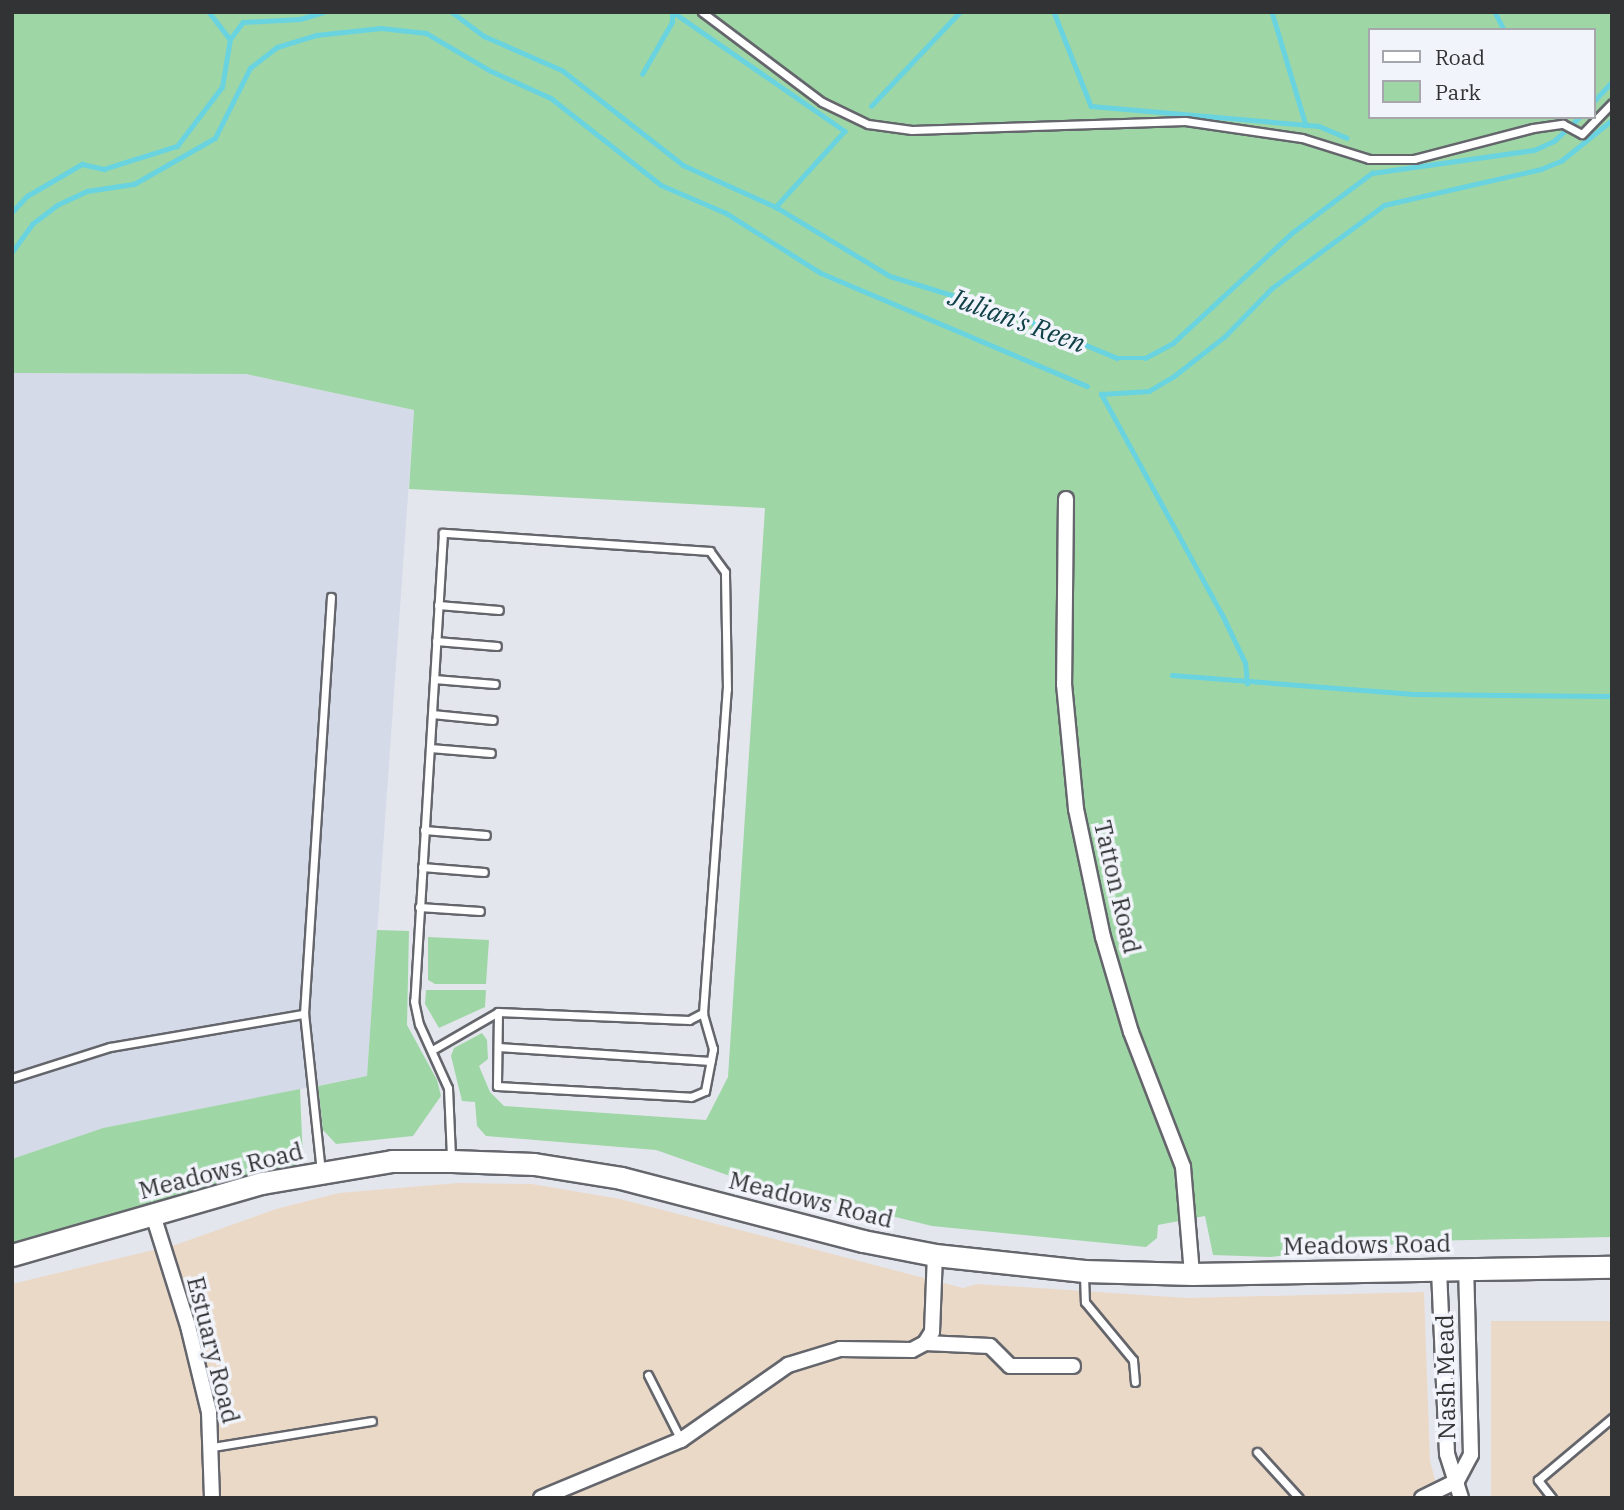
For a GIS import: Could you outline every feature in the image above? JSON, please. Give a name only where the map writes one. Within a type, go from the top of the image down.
[{"type":"street","name":"Tatton Road","points":[[1066,499],[1064,684],[1076,809],[1103,937],[1131,1032],[1183,1167],[1192,1274]]},
{"type":"street","name":"Meadows Road","points":[[12,1255],[262,1183],[392,1161],[452,1161],[534,1164],[621,1178],[776,1221],[935,1255],[1084,1271],[1192,1274],[1612,1267]]},
{"type":"street","name":"Estuary Road","points":[[153,1215],[188,1326],[213,1447],[212,1498]]},
{"type":"street","points":[[541,1498],[681,1440],[763,1380],[805,1358],[840,1349],[912,1350],[925,1343],[932,1332],[935,1255]]},
{"type":"street","name":"Nash Mead","points":[[1439,1270],[1447,1454],[1461,1498]]},
{"type":"street","name":"Nash Mead","points":[[1457,1480],[1471,1455],[1466,1270]]},
{"type":"street","points":[[925,1343],[990,1346],[1010,1366],[1073,1366]]},
{"type":"street","points":[[1422,1498],[1457,1480]]},
{"type":"lane","points":[[702,12],[822,102],[867,124],[912,130],[1185,121],[1302,138],[1369,159],[1414,159],[1533,128],[1563,124],[1582,134],[1612,103]]},
{"type":"lane","points":[[452,1161],[449,1088],[434,1049],[415,1014],[419,907],[443,533],[717,555],[726,579],[727,689],[703,1013],[713,1049],[705,1091],[691,1097],[497,1086],[498,1012]]},
{"type":"lane","points":[[321,1173],[304,1014],[331,597]]},
{"type":"lane","points":[[439,606],[499,610]]},
{"type":"lane","points":[[436,641],[498,646]]},
{"type":"lane","points":[[434,679],[495,684]]},
{"type":"lane","points":[[432,714],[493,720]]},
{"type":"lane","points":[[430,748],[491,753]]},
{"type":"lane","points":[[424,830],[486,835]]},
{"type":"lane","points":[[422,867],[484,872]]},
{"type":"lane","points":[[419,907],[480,911]]},
{"type":"lane","points":[[434,1049],[498,1012],[689,1020],[703,1013]]},
{"type":"lane","points":[[12,1078],[110,1047],[304,1014]]},
{"type":"lane","points":[[498,1047],[711,1061]]},
{"type":"lane","points":[[1084,1271],[1085,1302],[1133,1360],[1135,1382]]},
{"type":"lane","points":[[648,1375],[681,1440]]},
{"type":"lane","points":[[1552,1498],[1538,1480],[1612,1418]]},
{"type":"lane","points":[[213,1447],[372,1421]]},
{"type":"lane","points":[[1257,1452],[1299,1498]]},
{"type":"shaded area","points":[[12,373],[246,374],[414,410],[367,1076],[103,1128],[12,1159]]},
{"type":"shaded area","points":[[458,1183],[532,1184],[620,1199],[963,1288],[977,1284],[1187,1298],[1424,1292],[1430,1461],[1440,1498],[12,1498],[12,1284],[178,1244],[276,1209],[339,1193]]},
{"type":"shaded area","points":[[1491,1321],[1612,1321],[1612,1498],[1491,1498]]},
{"type":"green space","points":[[12,12],[1612,12],[1612,1237],[1425,1241],[1270,1257],[1213,1255],[1205,1216],[1158,1225],[1157,1238],[1146,1247],[932,1226],[733,1177],[656,1150],[486,1136],[477,1126],[475,1102],[462,1101],[451,1056],[454,1048],[482,1033],[487,1040],[488,1059],[479,1066],[490,1092],[504,1106],[706,1120],[728,1077],[765,508],[409,489],[414,410],[246,374],[12,373]]},
{"type":"green space","points":[[377,930],[409,931],[407,1025],[437,1080],[441,1096],[413,1136],[336,1144],[323,1130],[318,1086],[367,1076]]},
{"type":"green space","points":[[428,937],[489,940],[486,984],[435,984],[428,980]]},
{"type":"green space","points":[[426,990],[486,990],[485,1007],[439,1028],[425,1004]]},
{"type":"green space","points":[[300,1089],[303,1161],[12,1247],[12,1159],[103,1128]]},
{"type":"waterway","points":[[209,12],[230,39]]},
{"type":"waterway","name":"Julian's Reen","points":[[12,212],[27,196],[82,164],[104,169],[177,146],[222,87],[230,39],[243,22],[300,19],[324,12]]},
{"type":"waterway","name":"Julian's Reen","points":[[452,12],[484,36],[562,70],[683,165],[776,207],[890,276],[1010,313],[1117,358],[1145,358],[1173,343],[1293,232],[1372,173],[1534,150],[1554,141],[1578,119]]},
{"type":"waterway","points":[[642,74],[672,22],[672,12]]},
{"type":"waterway","points":[[673,12],[845,131],[776,207]]},
{"type":"waterway","points":[[871,106],[960,12]]},
{"type":"waterway","points":[[1054,12],[1091,106],[1319,126],[1347,138]]},
{"type":"waterway","points":[[1272,12],[1306,125]]},
{"type":"waterway","points":[[1495,12],[1503,28]]},
{"type":"waterway","points":[[12,252],[32,224],[57,205],[87,191],[134,184],[215,138],[250,68],[277,47],[316,35],[381,28],[426,33],[489,70],[551,98],[661,185],[726,213],[821,273],[1087,386]]},
{"type":"waterway","name":"Julian's Reen","points":[[1596,99],[1612,82]]},
{"type":"waterway","points":[[1247,684],[1245,663],[1223,617],[1101,394],[1149,391],[1174,376],[1224,337],[1272,288],[1384,205],[1541,169],[1561,161],[1612,120]]},
{"type":"waterway","points":[[1172,675],[1413,694],[1612,696]]}]
